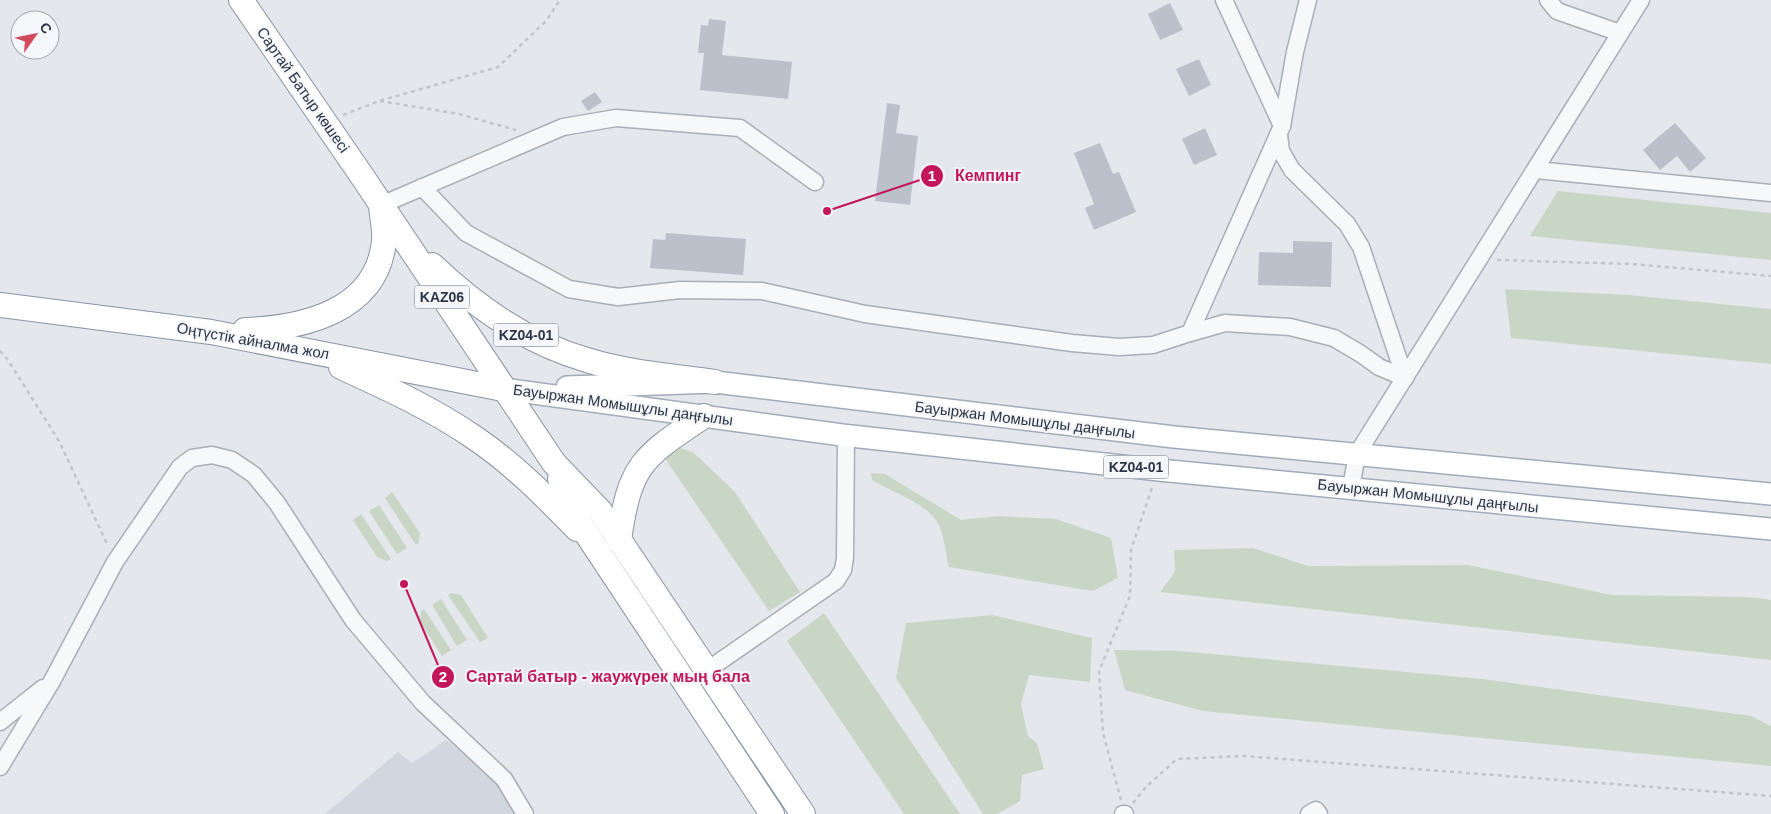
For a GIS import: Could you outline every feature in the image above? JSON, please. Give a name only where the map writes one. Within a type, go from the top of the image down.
[{"type":"highway","name":"Сартай Батыр көшесі","points":[[241,0],[381,205]]},
{"type":"highway","points":[[211,332],[296,326],[351,303],[368,286],[378,264],[384,241],[381,205]]},
{"type":"highway","name":"KZ04-01","points":[[381,205],[426,259],[458,290],[495,317],[532,339],[588,361],[715,382]]},
{"type":"highway","name":"KАZ06","points":[[381,205],[554,463],[600,511],[803,814]]},
{"type":"highway","name":"Оңтүстік айналма жол","points":[[0,305],[211,332],[503,389]]},
{"type":"highway","points":[[302,350],[398,393],[475,438],[518,472],[597,550]]},
{"type":"highway","points":[[619,540],[628,492],[645,459],[658,447],[704,416]]},
{"type":"highway","name":"KАZ06","points":[[554,463],[580,524],[772,814]]},
{"type":"main road","name":"Бауыржан Момышұлы даңғылы","points":[[503,389],[715,382],[1165,436],[1771,494]]},
{"type":"main road","name":"Бауыржан Момышұлы даңғылы","points":[[503,389],[846,436],[1159,470],[1771,529]]},
{"type":"street","points":[[1190,333],[1281,130],[1224,0]]},
{"type":"street","points":[[1308,0],[1295,52],[1281,130],[1281,151],[1292,170],[1346,224],[1361,247],[1405,378]]},
{"type":"street","points":[[1548,0],[1558,11],[1620,33]]},
{"type":"street","points":[[1351,488],[1356,454],[1641,0]]},
{"type":"street","points":[[381,205],[562,127],[616,118],[740,128],[815,182]]},
{"type":"street","points":[[1536,170],[1771,193]]},
{"type":"street","points":[[422,187],[466,232],[569,289],[618,297],[680,290],[762,291],[865,314],[1072,343],[1110,346],[1153,345],[1225,323],[1290,327],[1334,338],[1361,354],[1379,368],[1405,378]]},
{"type":"street","points":[[706,671],[836,581],[843,570],[845,558],[846,436]]},
{"type":"street","points":[[0,766],[52,681],[116,562],[180,467],[192,458],[212,455],[232,460],[254,475],[277,503],[353,620],[423,703],[504,779],[525,814]]},
{"type":"street","points":[[0,722],[52,681]]},
{"type":"street","points":[[1309,814],[1316,810],[1319,814]]},
{"type":"path","points":[[325,122],[379,101],[498,67],[546,21],[560,0]]},
{"type":"path","points":[[379,101],[459,114],[539,137]]},
{"type":"path","points":[[1480,259],[1631,264],[1771,276]]},
{"type":"path","points":[[0,351],[8,360],[59,441],[116,562]]},
{"type":"path","points":[[1124,814],[1103,733],[1099,671],[1130,596],[1131,550],[1159,470]]},
{"type":"path","points":[[1124,814],[1146,787],[1177,759],[1243,756],[1771,796]]},
{"type":"shaded area","points":[[446,740],[496,777],[519,814],[325,814],[398,752],[412,763]]},
{"type":"green space","points":[[1558,191],[1771,213],[1771,260],[1530,236]]},
{"type":"green space","points":[[1505,289],[1629,295],[1771,309],[1771,364],[1511,338]]},
{"type":"green space","points":[[668,443],[694,453],[735,492],[800,592],[769,611],[664,457]]},
{"type":"green space","points":[[871,473],[885,474],[961,520],[998,516],[1056,519],[1111,538],[1118,578],[1093,591],[949,567],[941,530],[934,517],[909,499],[872,480]]},
{"type":"green space","points":[[392,492],[420,533],[419,542],[416,545],[385,498]]},
{"type":"green space","points":[[379,505],[407,548],[397,554],[369,511]]},
{"type":"green space","points":[[361,514],[391,559],[387,561],[377,557],[353,520]]},
{"type":"green space","points":[[1253,548],[1308,566],[1468,565],[1612,595],[1749,597],[1771,600],[1771,660],[1160,592],[1175,572],[1174,550]]},
{"type":"green space","points":[[452,593],[461,595],[488,638],[480,642],[448,595]]},
{"type":"green space","points":[[441,599],[467,640],[457,646],[432,605]]},
{"type":"green space","points":[[424,609],[451,650],[442,656],[420,622],[421,611]]},
{"type":"green space","points":[[824,613],[960,814],[904,814],[787,641]]},
{"type":"green space","points":[[992,615],[1092,638],[1090,682],[1029,675],[1021,704],[1028,736],[1037,743],[1044,769],[1022,775],[1020,801],[997,814],[983,814],[896,678],[906,623]]},
{"type":"green space","points":[[1114,650],[1179,651],[1482,679],[1751,716],[1771,726],[1771,766],[1203,711],[1125,690]]},
{"type":"building","points":[[1170,3],[1183,30],[1160,40],[1148,14]]},
{"type":"building","points":[[709,19],[726,21],[722,55],[792,62],[788,99],[700,90],[704,53],[698,53],[701,25],[708,26]]},
{"type":"building","points":[[1199,59],[1211,85],[1189,96],[1176,69]]},
{"type":"building","points":[[595,92],[602,102],[588,111],[581,101]]},
{"type":"building","points":[[887,103],[900,105],[896,133],[918,136],[910,205],[875,201]]},
{"type":"building","points":[[1675,123],[1706,158],[1690,172],[1677,156],[1660,170],[1643,150]]},
{"type":"building","points":[[1205,128],[1217,155],[1194,165],[1182,139]]},
{"type":"building","points":[[1100,143],[1113,174],[1119,172],[1136,212],[1094,230],[1085,208],[1094,204],[1074,153]]},
{"type":"building","points":[[666,233],[746,239],[743,275],[650,268],[653,239],[665,240]]},
{"type":"building","points":[[1293,241],[1332,242],[1331,287],[1258,285],[1259,252],[1293,253]]},
{"type":"place","name":"Кемпинг","points":[[827,211]]},
{"type":"place","name":"Сартай батыр - жаужүрек мың бала","points":[[404,584]]}]
